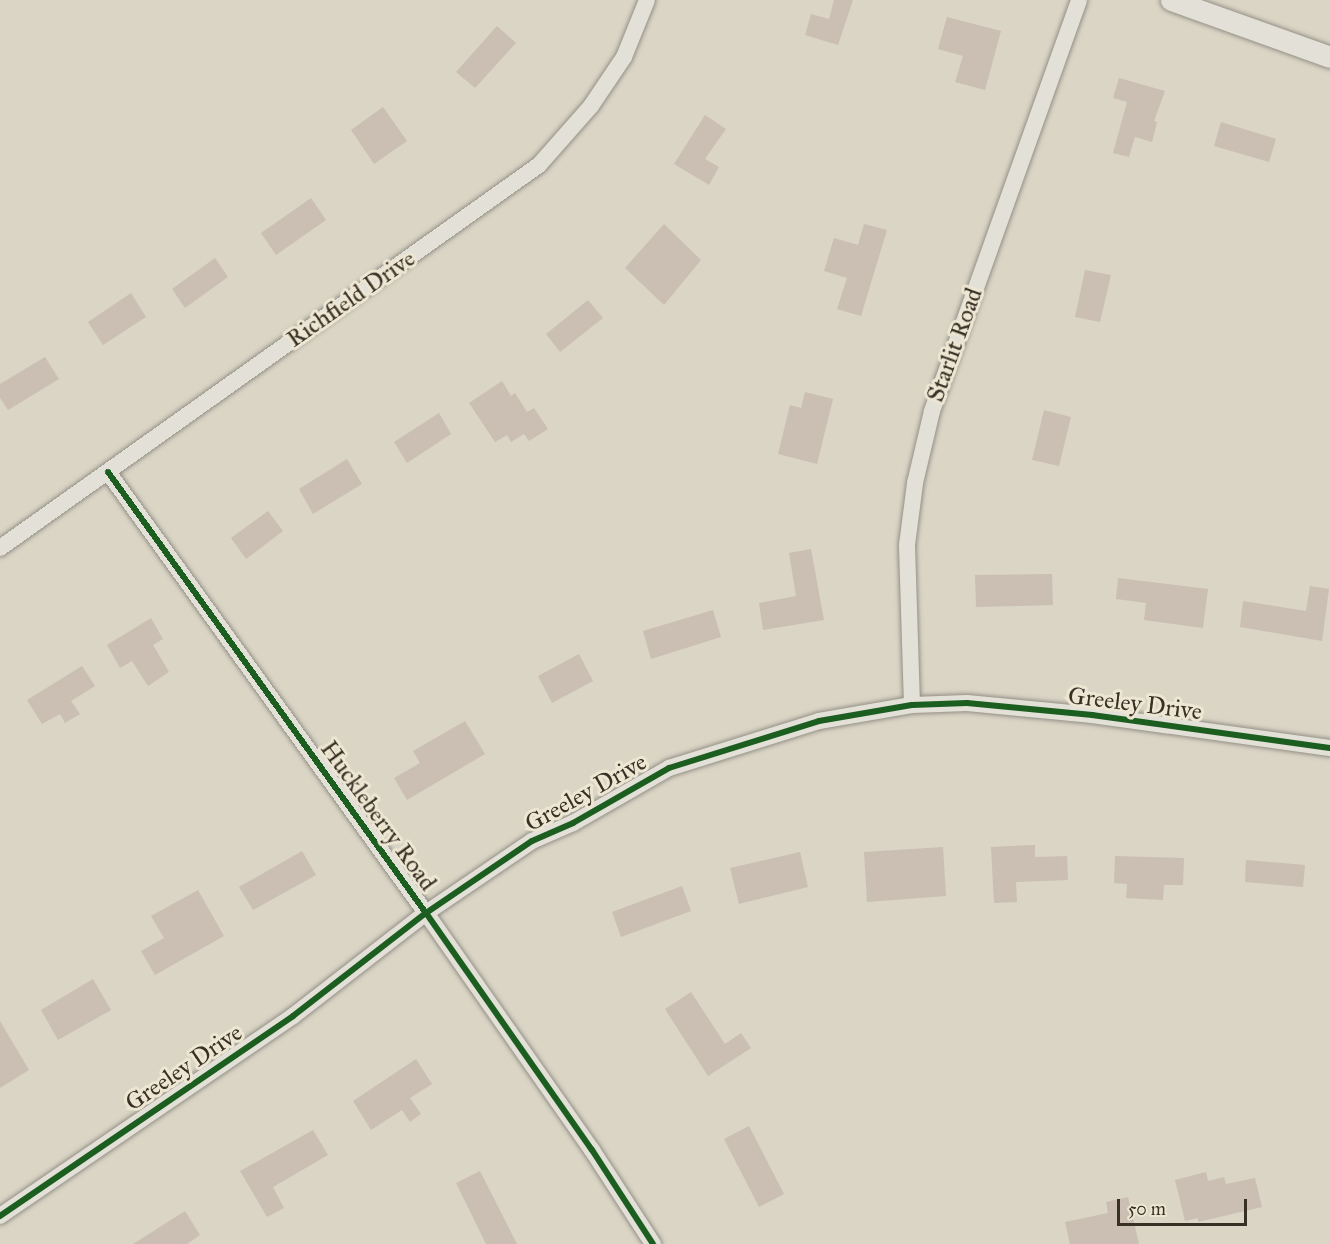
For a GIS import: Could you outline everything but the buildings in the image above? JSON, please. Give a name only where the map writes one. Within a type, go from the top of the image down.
[{"type":"street","name":"Richfield Drive","points":[[0,548],[539,165],[591,106],[624,57],[646,0]]},
{"type":"street","name":"Starlit Road","points":[[912,705],[907,545],[915,483],[932,411],[1079,0]]},
{"type":"street","points":[[1172,0],[1330,57]]},
{"type":"street","name":"Huckleberry Road","points":[[108,472],[426,913],[592,1150],[653,1244]]},
{"type":"street","name":"Greeley Drive","points":[[0,1216],[293,1016],[426,913],[532,841],[573,823],[669,768],[819,721],[912,705],[967,704],[1092,715],[1330,748]]},
{"type":"cycle path","points":[[108,472],[426,913],[592,1150],[653,1244]]},
{"type":"cycle path","points":[[0,1216],[293,1016],[426,913],[532,841],[573,823],[669,768],[819,721],[912,705],[967,703],[1092,715],[1330,748]]}]
